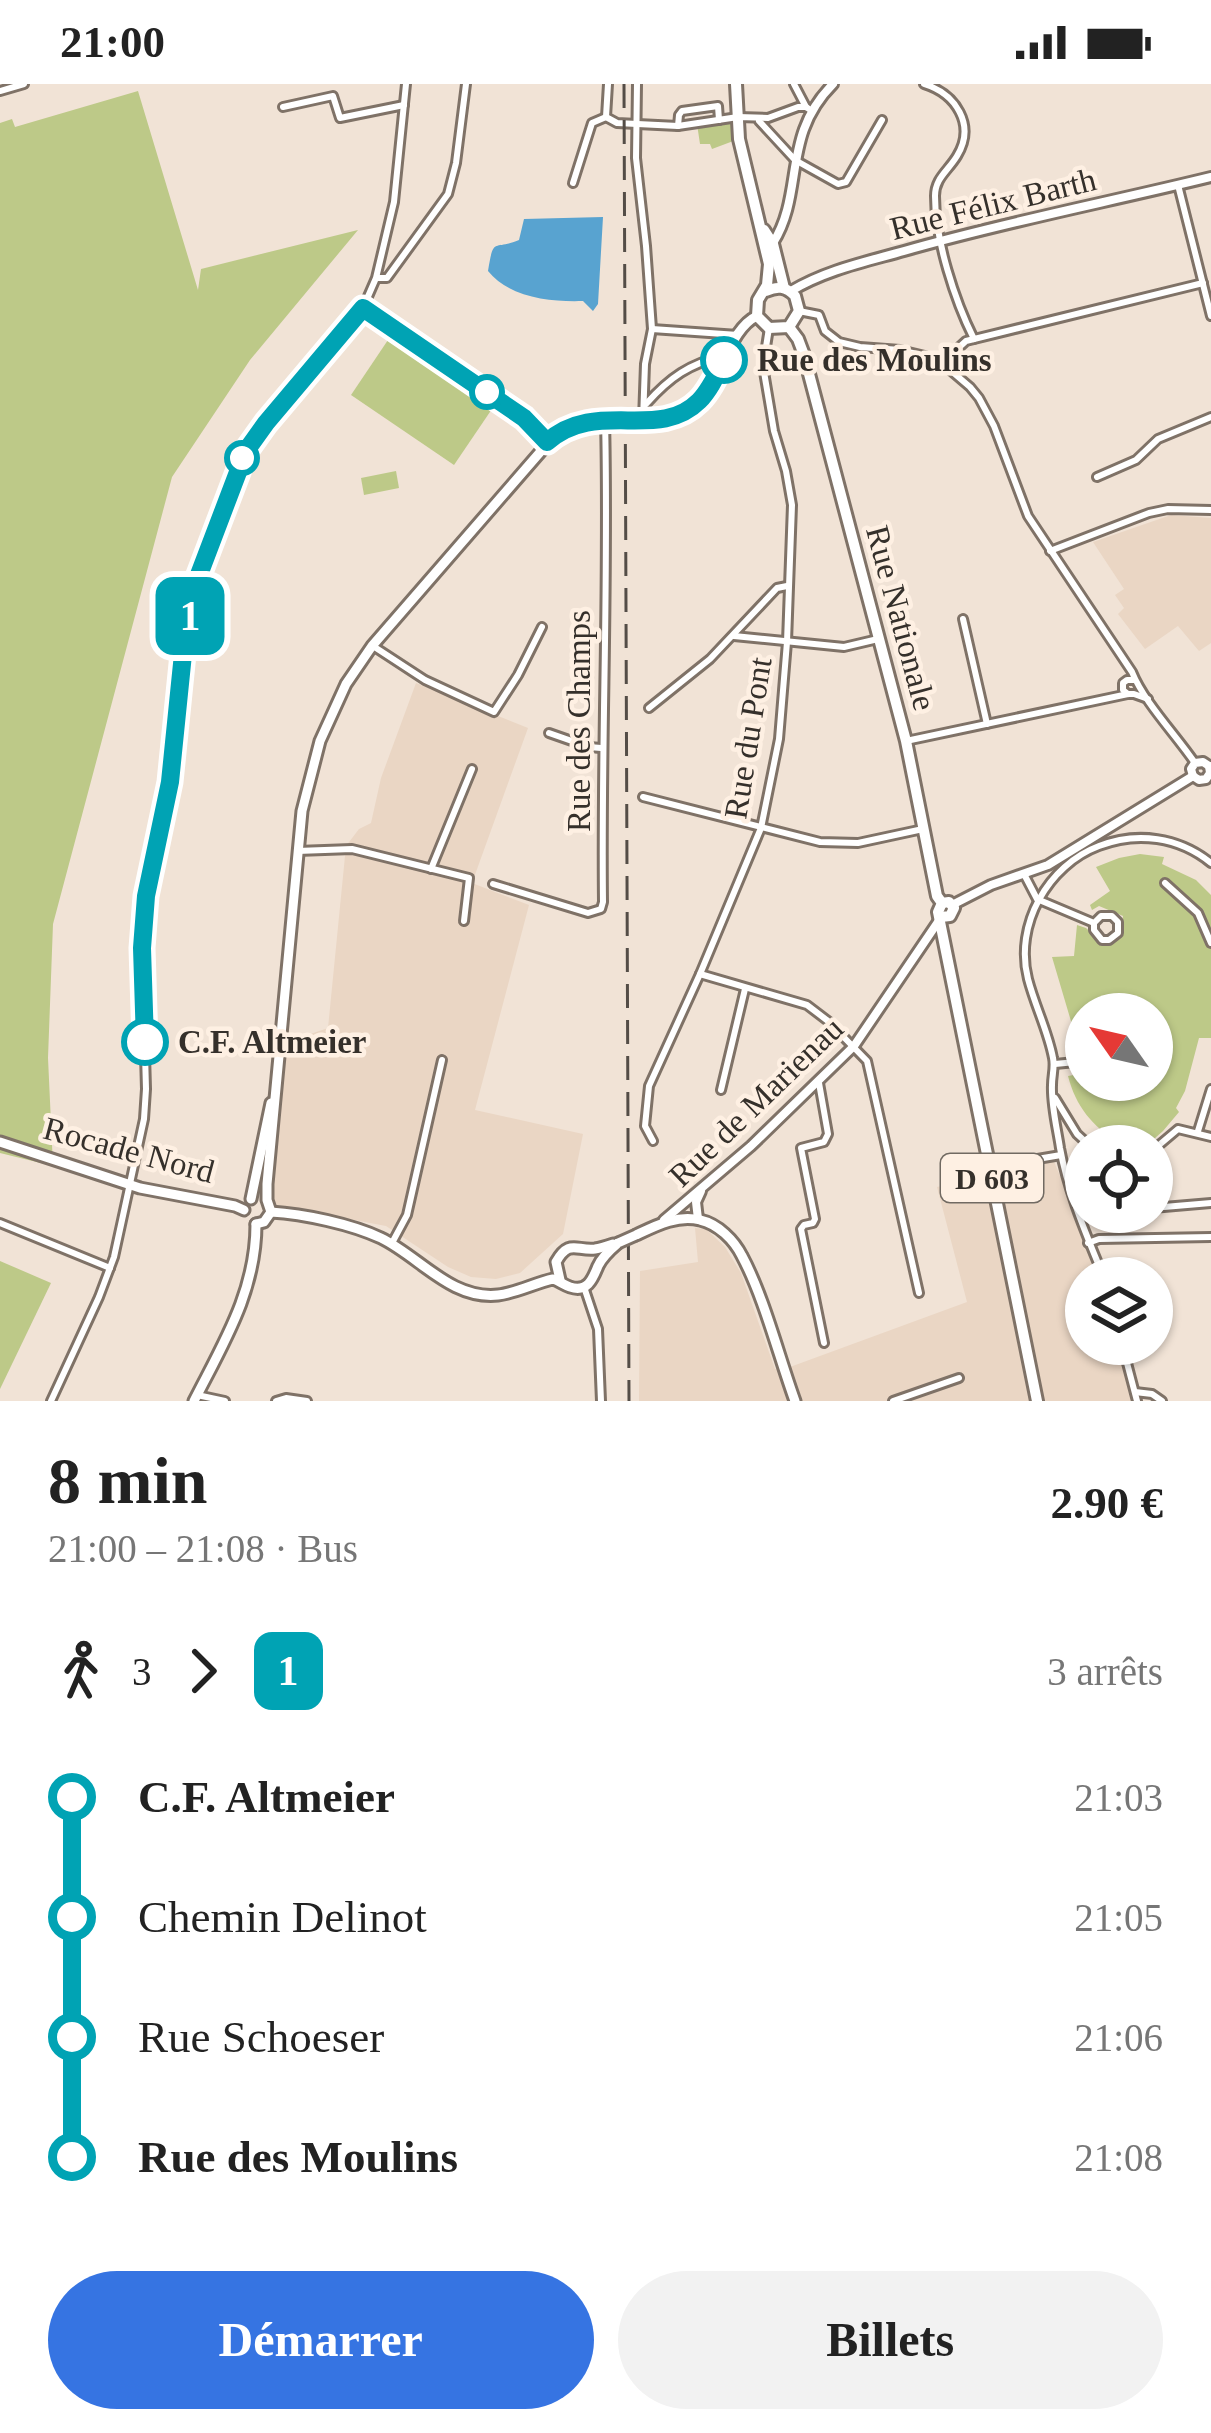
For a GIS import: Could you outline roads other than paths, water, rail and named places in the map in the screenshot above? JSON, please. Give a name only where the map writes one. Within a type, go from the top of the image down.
[{"type":"main road","points":[[736,84],[746,178],[770,264],[758,316],[769,328],[789,327],[799,302],[787,290],[773,243],[759,222]]},
{"type":"main road","points":[[766,291],[787,290]]},
{"type":"main road","points":[[276,1087],[251,1199],[244,1210],[256,1223],[267,1220],[269,1206],[305,794],[320,741],[346,684],[372,646],[547,442],[575,424],[667,418],[696,404],[747,321],[758,316]]},
{"type":"main road","name":"Rue Nationale","points":[[789,327],[804,355],[906,741],[937,896],[946,910],[947,955],[1037,1401]]},
{"type":"main road","name":"Rocade Nord","points":[[0,1142],[129,1184],[244,1210]]},
{"type":"main road","points":[[251,1199],[259,1197],[269,1206],[392,1244],[464,1291],[498,1294],[560,1280],[571,1287],[584,1287],[618,1243]]},
{"type":"main road","points":[[531,1284],[570,1247],[589,1250],[679,1219],[698,1219],[724,1233],[742,1255],[795,1401]]},
{"type":"main road","points":[[196,1398],[242,1308],[255,1252],[256,1223]]},
{"type":"main road","points":[[589,1250],[598,1266]]},
{"type":"main road","points":[[556,1262],[560,1280]]},
{"type":"street","points":[[0,91],[24,84]]},
{"type":"street","points":[[51,1401],[110,1268],[143,1119],[146,896],[170,782],[183,654],[197,580],[246,451],[363,308],[376,278],[394,202],[406,84]]},
{"type":"street","points":[[376,278],[386,278],[448,194],[466,84]]},
{"type":"street","points":[[606,117],[608,84]]},
{"type":"street","points":[[637,84],[636,158],[652,329],[646,352],[643,420]]},
{"type":"street","points":[[794,84],[809,109]]},
{"type":"street","points":[[773,243],[784,221],[809,109],[833,84]]},
{"type":"street","points":[[924,84],[955,102],[963,121],[958,154],[942,173],[935,198],[940,241],[974,339]]},
{"type":"street","points":[[283,107],[333,96],[340,118],[405,105]]},
{"type":"street","points":[[678,126],[682,111],[718,106],[719,120]]},
{"type":"street","points":[[606,117],[617,123],[678,126],[768,118],[798,107],[809,109]]},
{"type":"street","points":[[573,183],[592,123],[606,117]]},
{"type":"street","points":[[756,119],[795,160],[838,184],[846,182],[882,120]]},
{"type":"street","name":"Rue Félix Barth","points":[[787,290],[816,276],[940,241],[1211,178]]},
{"type":"street","points":[[1178,185],[1211,316]]},
{"type":"street","points":[[942,364],[966,341],[1203,283]]},
{"type":"street","points":[[363,308],[524,418],[547,442]]},
{"type":"street","points":[[799,311],[819,315],[825,332],[838,342],[912,352],[942,364],[979,398],[1000,439],[1021,501],[1050,551],[1127,668],[1132,687],[1149,699],[1196,763]]},
{"type":"street","name":"Rue du Pont","points":[[653,1141],[645,1126],[649,1086],[761,828],[779,739],[788,642],[791,505],[763,366],[769,328]]},
{"type":"street","points":[[652,329],[739,335]]},
{"type":"street","points":[[644,406],[668,379],[727,355]]},
{"type":"street","points":[[1097,477],[1136,460],[1158,439],[1211,417]]},
{"type":"street","name":"Rue des Champs","points":[[493,884],[588,913],[601,909],[608,510],[605,420]]},
{"type":"street","points":[[1050,551],[1149,513],[1211,510]]},
{"type":"street","points":[[649,709],[710,659],[777,588],[787,586]]},
{"type":"street","points":[[963,619],[987,724]]},
{"type":"street","points":[[372,646],[425,680],[494,712],[542,627]]},
{"type":"street","points":[[732,635],[844,647],[878,639]]},
{"type":"street","points":[[906,741],[1132,687]]},
{"type":"street","name":"Rue des Champs","points":[[549,733],[602,748]]},
{"type":"street","points":[[1196,763],[1210,765],[1209,783],[1193,776],[1196,763]]},
{"type":"street","points":[[431,869],[472,769]]},
{"type":"street","points":[[946,910],[991,885],[1048,866],[1193,776]]},
{"type":"street","points":[[643,797],[820,842],[858,843],[923,829]]},
{"type":"street","points":[[1095,1257],[1061,1155],[1052,1089],[1055,1064],[1027,976],[1026,941],[1037,898],[1078,857],[1119,838],[1170,841],[1211,863]]},
{"type":"street","points":[[298,851],[352,849],[469,878],[464,921]]},
{"type":"street","points":[[1025,876],[1037,898],[1094,923]]},
{"type":"street","points":[[1165,883],[1198,913],[1211,943]]},
{"type":"street","name":"Rue de Marienau","points":[[658,1225],[819,1083],[854,1046],[946,910]]},
{"type":"street","points":[[1101,916],[1112,916],[1118,922],[1118,933],[1102,940],[1094,923],[1101,916]]},
{"type":"street","points":[[920,948],[935,948],[947,955]]},
{"type":"street","points":[[700,974],[807,1005],[867,1061],[919,1293]]},
{"type":"street","points":[[721,1090],[746,989]]},
{"type":"street","points":[[392,1244],[407,1215],[442,1060]]},
{"type":"street","points":[[1055,1064],[1065,1063]]},
{"type":"street","points":[[819,1083],[828,1134],[824,1142],[801,1148],[815,1219],[801,1229],[824,1343]]},
{"type":"street","points":[[1052,1089],[1072,1125]]},
{"type":"street","points":[[1197,1132],[1211,1089]]},
{"type":"street","points":[[1173,1133],[1178,1129],[1211,1137]]},
{"type":"street","points":[[990,1167],[1061,1155]]},
{"type":"street","points":[[698,1219],[701,1190]]},
{"type":"street","points":[[1173,1206],[1211,1203]]},
{"type":"street","points":[[0,1223],[110,1268]]},
{"type":"street","points":[[1088,1243],[1211,1237]]},
{"type":"street","points":[[584,1287],[600,1340],[601,1401]]},
{"type":"street","points":[[1128,1365],[1136,1396],[1152,1394],[1162,1401]]},
{"type":"street","points":[[893,1401],[959,1378]]},
{"type":"street","points":[[196,1398],[225,1401]]},
{"type":"street","points":[[276,1401],[307,1401]]},
{"type":"water","points":[[603,217],[598,304],[593,311],[583,301],[519,293],[488,271],[494,248],[519,240],[524,219]]},
{"type":"railway","points":[[624,84],[629,1401]]},
{"type":"place","name":"Rue des Moulins","points":[[724,360]]},
{"type":"place","name":"C.F. Altmeier","points":[[145,1042]]}]
